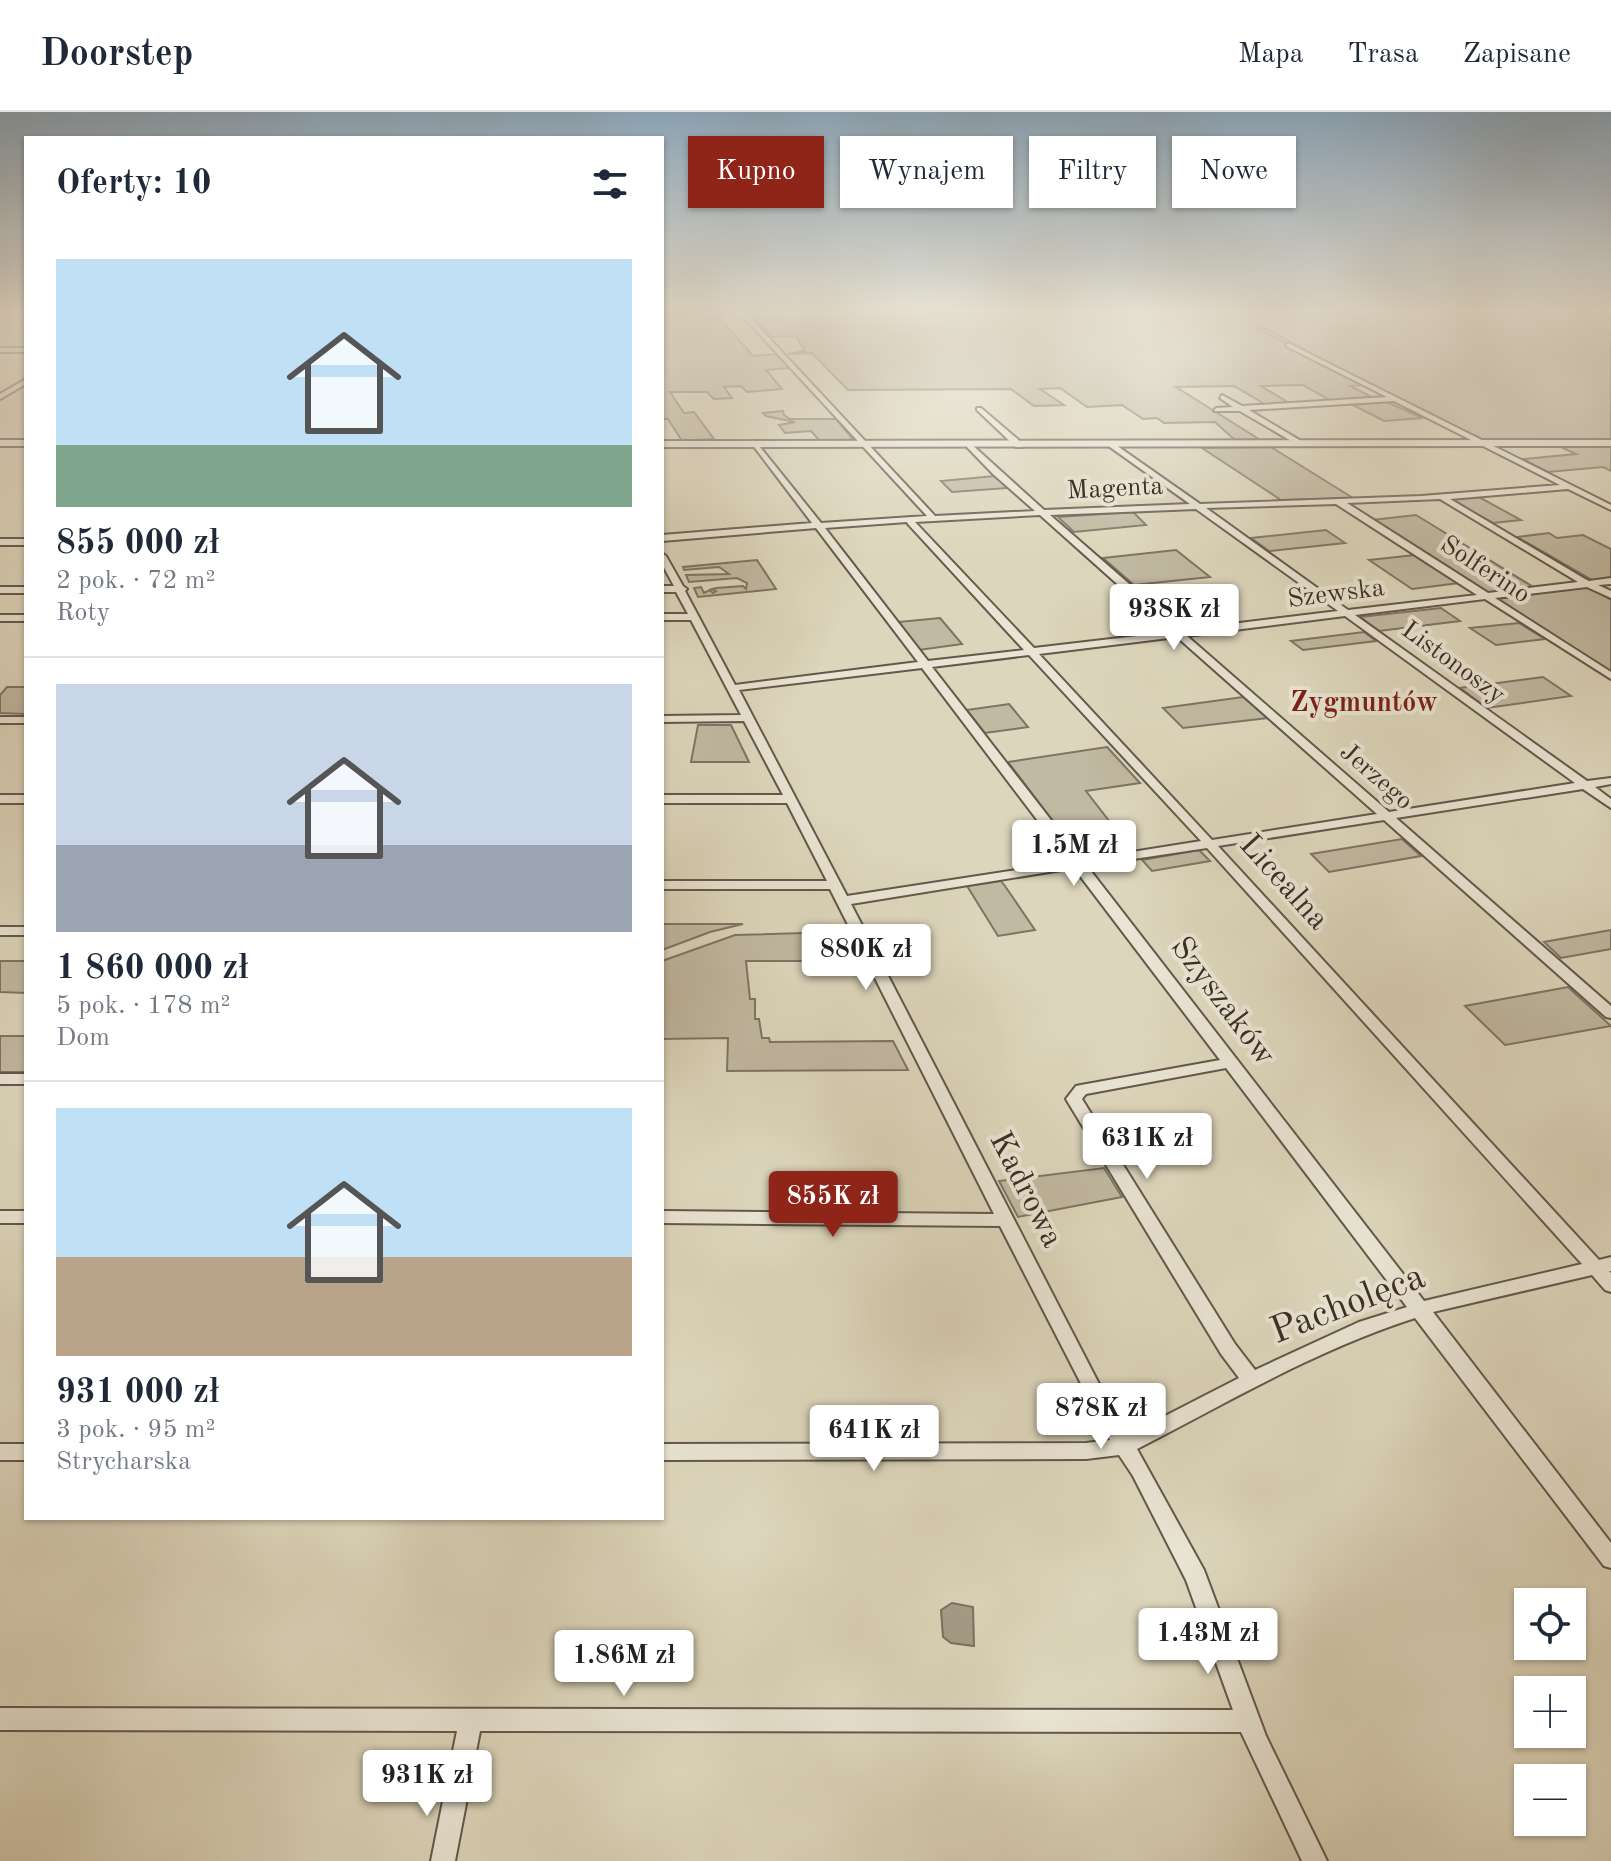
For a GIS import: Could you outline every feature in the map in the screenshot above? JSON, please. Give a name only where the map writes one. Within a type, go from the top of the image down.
[{"type":"street","points":[[817,392],[935,520]]},
{"type":"street","points":[[1380,392],[1611,508]]},
{"type":"street","points":[[1222,397],[1298,443]]},
{"type":"street","points":[[1216,410],[1395,399]]},
{"type":"street","points":[[979,409],[1019,445]]},
{"type":"street","points":[[0,443],[24,443]]},
{"type":"street","points":[[664,444],[1611,443]]},
{"type":"street","name":"Szyszaków","points":[[756,444],[1611,1559]]},
{"type":"street","name":"Jerzego","points":[[970,445],[977,455],[1611,1014]]},
{"type":"street","name":"Listonoszy","points":[[1113,445],[1611,804]]},
{"type":"street","name":"Magenta","points":[[664,538],[935,520],[1570,487]]},
{"type":"street","points":[[1441,496],[1611,595]]},
{"type":"street","name":"Solferino","points":[[1336,500],[1611,676]]},
{"type":"street","name":"Licealna","points":[[911,522],[1603,1265],[1611,1285]]},
{"type":"street","points":[[0,542],[24,542]]},
{"type":"street","name":"Kadrowa","points":[[664,559],[791,799],[1004,1220],[1124,1446],[1140,1470],[1204,1596],[1248,1721],[1315,1861]]},
{"type":"street","name":"Szewska","points":[[733,688],[1611,581]]},
{"type":"street","points":[[664,589],[682,589]]},
{"type":"street","points":[[0,590],[24,590]]},
{"type":"street","points":[[664,617],[695,617]]},
{"type":"street","points":[[0,618],[24,618]]},
{"type":"street","points":[[664,719],[749,718]]},
{"type":"street","points":[[0,720],[24,720]]},
{"type":"street","points":[[842,901],[1611,781]]},
{"type":"street","points":[[0,799],[24,799]]},
{"type":"street","points":[[664,799],[791,799]]},
{"type":"street","points":[[664,885],[834,885]]},
{"type":"street","points":[[0,931],[24,931]]},
{"type":"street","points":[[1230,1063],[1081,1090],[1074,1099],[1228,1349],[1252,1380]]},
{"type":"street","points":[[0,1079],[24,1079]]},
{"type":"street","points":[[0,1217],[24,1217]]},
{"type":"street","points":[[664,1217],[1004,1220]]},
{"type":"street","name":"Pacholęca","points":[[1124,1446],[1344,1336],[1419,1309],[1603,1265]]},
{"type":"street","points":[[664,1452],[1086,1451],[1124,1446]]},
{"type":"street","points":[[0,1452],[24,1452]]},
{"type":"street","points":[[0,1719],[1248,1721]]},
{"type":"street","points":[[443,1861],[470,1721]]},
{"type":"shaded area","points":[[664,392],[727,392],[732,398],[714,399],[707,392],[670,392],[684,413],[694,412],[714,439],[682,441],[668,419],[664,419]]},
{"type":"shaded area","points":[[1015,392],[1044,392],[1064,405],[1034,406]]},
{"type":"shaded area","points":[[1065,392],[1183,392],[1262,441],[1236,441],[1215,422],[1164,423],[1157,418],[1143,419],[1122,405],[1087,407]]},
{"type":"shaded area","points":[[1244,392],[1270,392],[1291,404],[1268,406]]},
{"type":"shaded area","points":[[1315,392],[1361,392],[1376,399],[1333,402]]},
{"type":"shaded area","points":[[1383,392],[1611,392],[1611,441],[1482,439]]},
{"type":"shaded area","points":[[1384,401],[1423,418],[1384,421],[1349,403]]},
{"type":"shaded area","points":[[783,411],[790,419],[836,419],[852,438],[849,442],[821,442],[811,431],[785,433],[779,425],[795,422],[763,413]]},
{"type":"shaded area","points":[[1559,446],[1611,447],[1611,471],[1603,467],[1548,472],[1523,459],[1576,454]]},
{"type":"shaded area","points":[[1271,447],[1353,498],[1281,500],[1202,448]]},
{"type":"shaded area","points":[[995,476],[1008,488],[952,492],[941,481]]},
{"type":"shaded area","points":[[1477,496],[1521,520],[1493,523],[1449,499]]},
{"type":"shaded area","points":[[1133,512],[1146,525],[1074,532],[1058,517]]},
{"type":"shaded area","points":[[1416,515],[1535,588],[1495,593],[1484,591],[1372,520]]},
{"type":"shaded area","points":[[1326,530],[1345,543],[1269,551],[1251,538]]},
{"type":"shaded area","points":[[1549,533],[1557,538],[1583,535],[1611,549],[1611,579],[1594,581],[1517,537]]},
{"type":"shaded area","points":[[1176,550],[1210,577],[1134,585],[1103,558]]},
{"type":"shaded area","points":[[1415,555],[1459,583],[1412,589],[1369,560]]},
{"type":"shaded area","points":[[757,560],[776,589],[698,597],[694,588],[701,587],[704,593],[710,590],[713,593],[716,591],[712,589],[716,588],[743,586],[746,589],[747,583],[737,578],[689,582],[686,575],[729,574],[719,567],[684,570],[683,567]]},
{"type":"shaded area","points":[[1587,586],[1611,600],[1611,672],[1498,599]]},
{"type":"shaded area","points":[[1441,608],[1460,621],[1379,631],[1360,617]]},
{"type":"shaded area","points":[[940,618],[962,644],[919,650],[898,622]]},
{"type":"shaded area","points":[[1519,623],[1545,639],[1496,645],[1470,628]]},
{"type":"shaded area","points":[[1364,632],[1376,641],[1303,650],[1291,641]]},
{"type":"shaded area","points":[[1543,677],[1571,696],[1487,708],[1460,688]]},
{"type":"shaded area","points":[[7,687],[24,687],[24,714],[0,713],[0,695]]},
{"type":"shaded area","points":[[1243,697],[1268,718],[1183,728],[1163,708]]},
{"type":"shaded area","points":[[1009,704],[1028,727],[985,733],[967,710]]},
{"type":"shaded area","points":[[698,725],[731,725],[749,762],[691,762]]},
{"type":"shaded area","points":[[1107,747],[1140,783],[1086,791],[1130,848],[1094,853],[1077,831],[1062,833],[1008,762]]},
{"type":"shaded area","points":[[1402,839],[1421,856],[1329,872],[1311,854]]},
{"type":"shaded area","points":[[1199,850],[1210,861],[1152,871],[1142,860]]},
{"type":"shaded area","points":[[1001,881],[1035,930],[998,936],[967,886]]},
{"type":"shaded area","points":[[664,924],[743,924],[710,932],[664,949]]},
{"type":"shaded area","points":[[1611,930],[1611,949],[1561,958],[1544,942]]},
{"type":"shaded area","points":[[840,932],[854,961],[746,961],[750,999],[755,999],[755,1019],[759,1019],[762,1038],[769,1038],[770,1042],[893,1041],[908,1070],[727,1071],[728,1038],[664,1039],[664,960],[735,935]]},
{"type":"shaded area","points":[[0,961],[24,961],[24,993],[0,992]]},
{"type":"shaded area","points":[[1568,987],[1611,1026],[1505,1045],[1465,1006]]},
{"type":"shaded area","points":[[0,1036],[24,1036],[24,1072],[0,1072]]},
{"type":"shaded area","points":[[1104,1168],[1122,1197],[1018,1217],[999,1181]]},
{"type":"shaded area","points":[[952,1603],[973,1607],[974,1646],[951,1643],[943,1637],[941,1610]]},
{"type":"district","name":"Zygmuntów","points":[[1364,704]]}]
